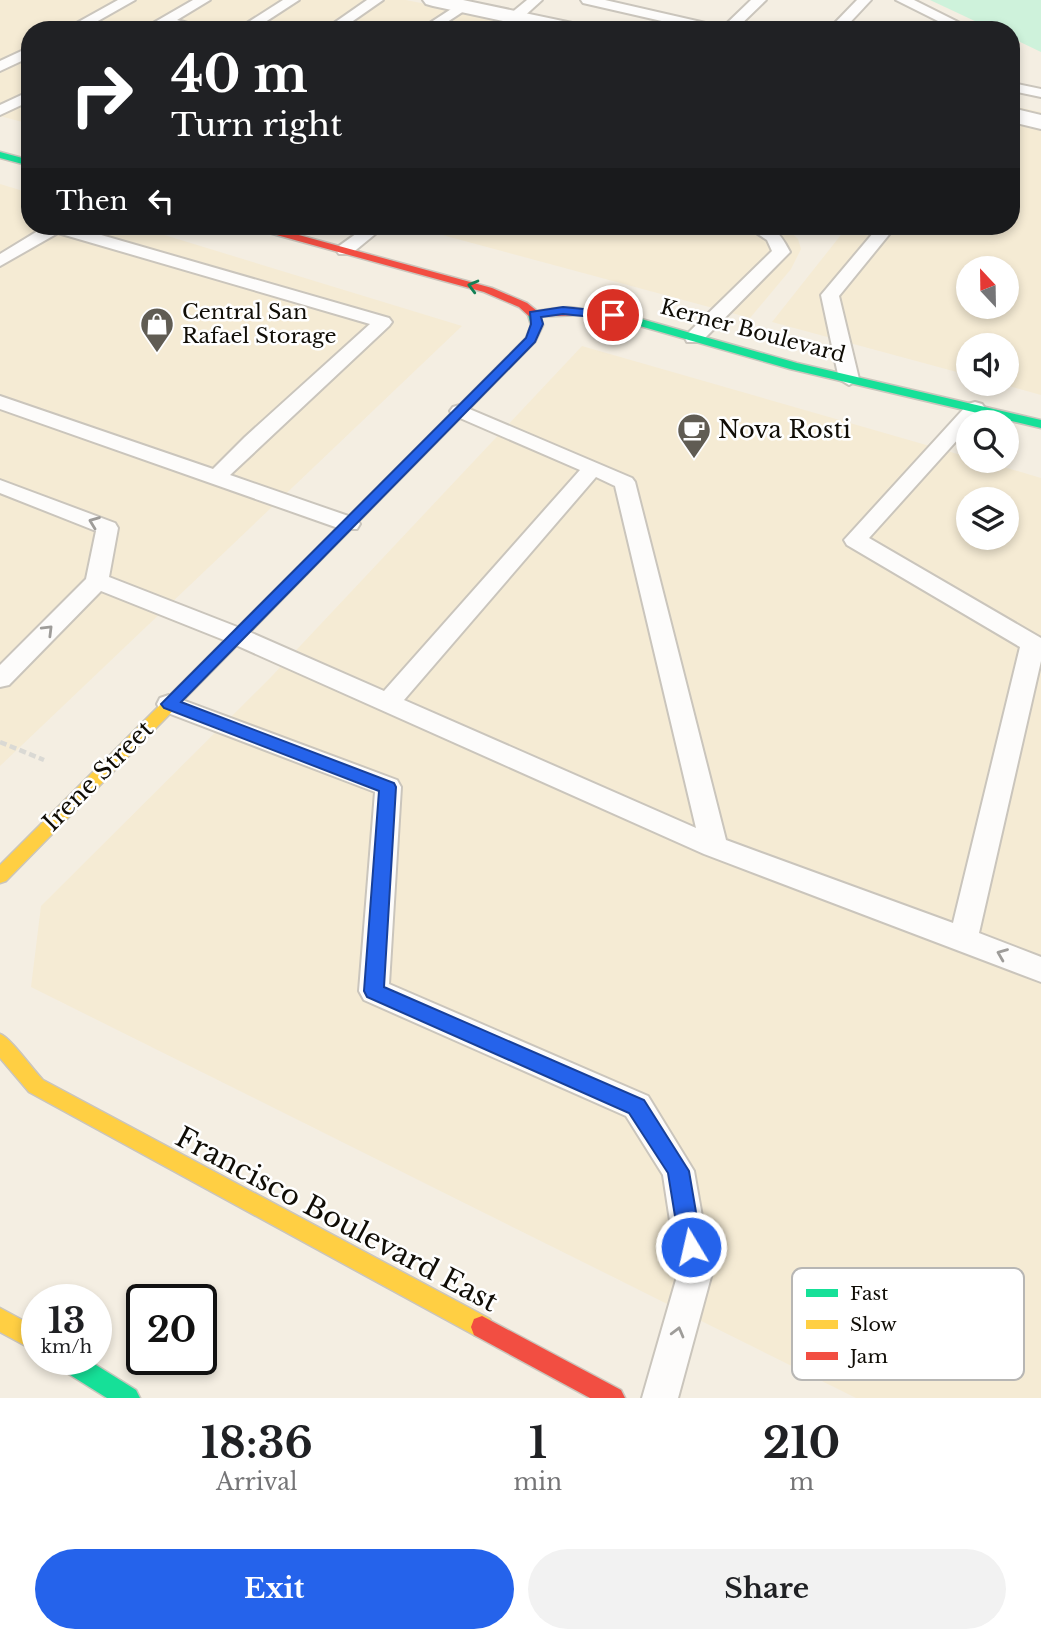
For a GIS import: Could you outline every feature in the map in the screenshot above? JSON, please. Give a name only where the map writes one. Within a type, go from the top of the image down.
[{"type":"main road","points":[[0,155],[21,161]]},
{"type":"main road","points":[[289,235],[488,290],[523,305],[534,314]]},
{"type":"main road","name":"Kerner Boulevard","points":[[534,314],[563,311],[613,315],[849,379],[1041,424]]},
{"type":"main road","name":"Irene Street","points":[[0,875],[531,340],[537,324],[534,314]]},
{"type":"main road","name":"Francisco Boulevard East","points":[[0,1042],[16,1065],[36,1086],[613,1398]]},
{"type":"main road","name":"Francisco Boulevard East","points":[[12,1082],[36,1086]]},
{"type":"main road","points":[[0,1318],[21,1331]]},
{"type":"main road","points":[[90,1375],[128,1398]]},
{"type":"street","points":[[433,0],[534,21]]},
{"type":"street","points":[[509,21],[515,17]]},
{"type":"street","points":[[1020,117],[1041,121]]},
{"type":"lane","points":[[88,21],[128,0]]},
{"type":"lane","points":[[164,20],[203,0]]},
{"type":"lane","points":[[258,21],[292,0]]},
{"type":"lane","points":[[344,21],[376,0]]},
{"type":"lane","points":[[515,17],[535,0]]},
{"type":"lane","points":[[589,0],[681,21]]},
{"type":"lane","points":[[737,21],[759,0]]},
{"type":"lane","points":[[844,21],[864,0]]},
{"type":"lane","points":[[903,0],[944,21]]},
{"type":"lane","points":[[440,21],[462,6]]},
{"type":"lane","points":[[164,20],[168,21]]},
{"type":"lane","points":[[0,67],[21,56]]},
{"type":"lane","points":[[1020,89],[1041,93]]},
{"type":"lane","points":[[0,111],[21,100]]},
{"type":"lane","points":[[0,261],[42,235]]},
{"type":"lane","points":[[83,235],[141,254],[383,322],[215,479]]},
{"type":"lane","points":[[345,250],[365,235]]},
{"type":"lane","points":[[694,338],[781,252],[770,235]]},
{"type":"lane","points":[[849,379],[830,295],[880,235]]},
{"type":"lane","points":[[0,402],[349,524]]},
{"type":"lane","points":[[963,939],[1033,644],[855,540],[975,408]]},
{"type":"lane","points":[[460,411],[625,482],[714,847]]},
{"type":"lane","points":[[388,703],[593,468]]},
{"type":"lane","points":[[0,486],[107,528],[97,581],[0,679]]},
{"type":"lane","points":[[97,581],[237,636],[714,847],[1041,970]]},
{"type":"lane","points":[[169,704],[388,787],[374,991],[636,1106],[678,1171],[695,1273],[660,1398]]},
{"type":"path","points":[[0,742],[44,760]]},
{"type":"shaded area","points":[[0,0],[406,0],[511,21],[21,21],[21,122],[0,116]]},
{"type":"shaded area","points":[[1020,108],[1041,112],[1041,395],[1019,389],[1019,333],[956,333],[956,372],[772,322],[841,235],[1020,235]]},
{"type":"shaded area","points":[[0,184],[21,190],[21,235],[164,235],[462,326],[0,766]]},
{"type":"shaded area","points":[[442,235],[794,235],[801,249],[791,269],[750,318]]},
{"type":"shaded area","points":[[582,346],[956,454],[956,473],[1019,472],[1041,478],[1041,1398],[856,1398],[820,1380],[1024,1380],[1024,1268],[792,1268],[792,1366],[31,987],[41,906],[271,677]]},
{"type":"green space","points":[[930,0],[1041,0],[1041,52],[1020,42],[1020,21],[975,21]]},
{"type":"traffic: fast","points":[[0,155],[21,161]]},
{"type":"traffic: fast","points":[[580,312],[613,315],[794,366],[1041,424]]},
{"type":"traffic: fast","points":[[302,571],[531,339],[537,325],[534,315]]},
{"type":"traffic: fast","points":[[91,1375],[128,1398]]},
{"type":"traffic: slow","points":[[0,876],[302,571]]},
{"type":"traffic: slow","points":[[0,1042],[16,1065],[36,1086],[482,1327]]},
{"type":"traffic: slow","points":[[0,1319],[21,1331]]},
{"type":"traffic: jam","points":[[288,235],[488,290],[523,305],[534,315],[563,311],[580,312]]},
{"type":"traffic: jam","points":[[482,1327],[613,1398]]},
{"type":"place","name":"Central San Rafael Storage","points":[[157,354]]},
{"type":"place","name":"Nova Rosti","points":[[694,460]]},
{"type":"route","points":[[613,315],[586,311],[534,314],[537,324],[531,340],[169,704],[388,787],[374,991],[636,1106],[678,1171],[691,1247]]}]
